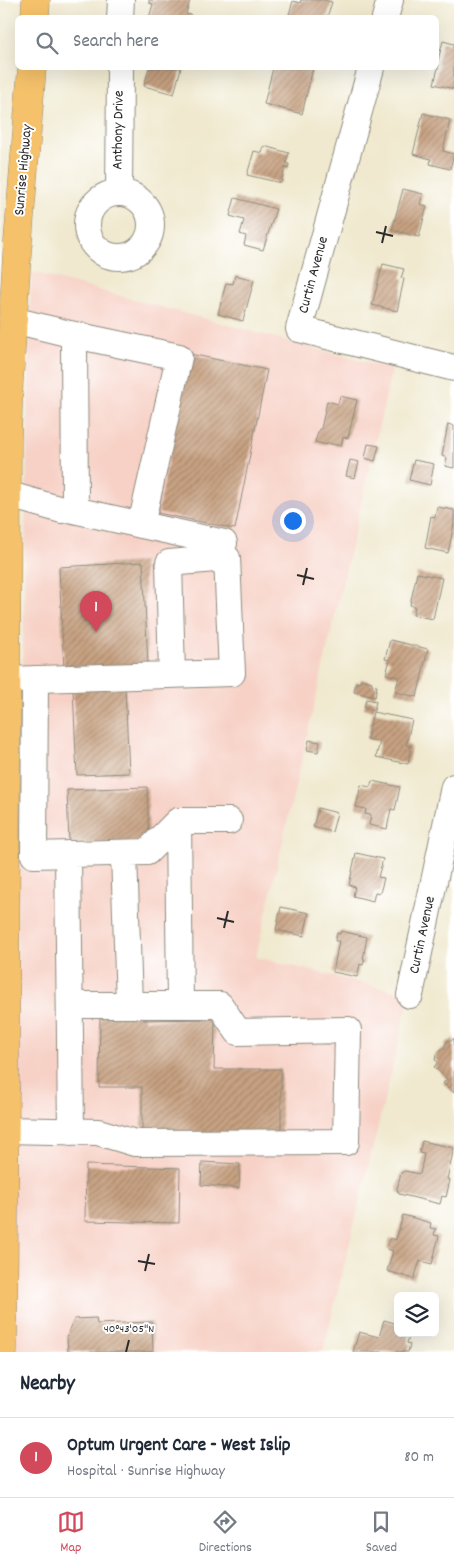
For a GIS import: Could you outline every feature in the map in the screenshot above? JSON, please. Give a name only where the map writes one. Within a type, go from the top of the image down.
[{"type":"main road","points":[[35,15],[36,0]]},
{"type":"main road","name":"Sunrise Highway","points":[[3,1352],[6,494],[9,381],[32,70]]},
{"type":"main road","points":[[0,1042],[5,1089]]},
{"type":"street","points":[[120,15],[121,0]]},
{"type":"street","points":[[386,15],[390,0]]},
{"type":"street","name":"Anthony Drive","points":[[118,193],[120,70]]},
{"type":"street","name":"Curtin Avenue","points":[[370,70],[299,329],[454,368]]},
{"type":"street","points":[[13,320],[179,357],[141,525]]},
{"type":"street","points":[[69,509],[75,502],[74,343],[70,334]]},
{"type":"street","points":[[6,494],[62,510],[69,509],[141,525],[226,550]]},
{"type":"street","points":[[172,675],[169,563],[226,550]]},
{"type":"street","points":[[6,680],[232,673],[226,550]]},
{"type":"street","points":[[34,680],[34,855]]},
{"type":"street","name":"Curtin Avenue","points":[[410,995],[454,787]]},
{"type":"street","points":[[5,855],[147,852],[178,821],[229,821]]},
{"type":"street","points":[[178,821],[180,1005]]},
{"type":"street","points":[[124,853],[129,1005]]},
{"type":"street","points":[[68,854],[72,1132]]},
{"type":"street","points":[[5,1130],[98,1132],[134,1143],[346,1142],[348,1030],[238,1032],[220,1005],[70,1005]]},
{"type":"shaded area","points":[[31,272],[392,369],[256,957],[410,995],[323,1352],[8,1352]]},
{"type":"building","points":[[149,0],[190,0],[186,14],[191,15],[150,15],[153,4],[149,3]]},
{"type":"building","points":[[301,0],[332,2],[328,15],[289,15],[293,1],[300,3]]},
{"type":"building","points":[[443,41],[454,44],[454,89],[434,84],[439,70],[439,56]]},
{"type":"building","points":[[148,70],[180,70],[174,94],[144,86]]},
{"type":"building","points":[[272,70],[313,70],[302,114],[264,104]]},
{"type":"building","points":[[423,113],[450,120],[443,151],[454,154],[450,169],[430,164],[431,159],[413,154]]},
{"type":"building","points":[[264,146],[289,153],[286,163],[289,164],[288,169],[285,168],[281,183],[247,175],[254,151],[262,153]]},
{"type":"building","points":[[403,189],[423,194],[420,204],[427,206],[419,237],[392,230]]},
{"type":"building","points":[[235,198],[276,209],[263,250],[244,245],[246,236],[240,234],[244,220],[230,216]]},
{"type":"building","points":[[383,264],[404,269],[401,278],[404,279],[397,311],[372,305]]},
{"type":"building","points":[[235,275],[254,280],[243,321],[218,314],[226,283],[233,284]]},
{"type":"building","points":[[190,354],[267,370],[235,529],[158,513]]},
{"type":"building","points":[[340,396],[357,400],[348,438],[343,437],[341,446],[315,442],[319,429],[321,429],[327,401],[338,404]]},
{"type":"building","points":[[448,424],[454,426],[454,468],[445,466],[447,458],[442,456]]},
{"type":"building","points":[[368,444],[379,446],[375,461],[365,458]]},
{"type":"building","points":[[350,460],[359,462],[355,478],[346,476]]},
{"type":"building","points":[[414,460],[434,464],[430,485],[409,480]]},
{"type":"building","points":[[437,507],[454,510],[454,524],[448,553],[425,548],[431,516],[435,517]]},
{"type":"building","points":[[143,562],[148,665],[64,670],[59,567]]},
{"type":"building","points":[[417,573],[442,578],[433,619],[413,615],[415,607],[410,605]]},
{"type":"building","points":[[390,640],[428,649],[417,697],[395,692],[399,677],[386,674],[390,660],[385,659]]},
{"type":"building","points":[[361,679],[372,682],[372,685],[377,686],[375,697],[354,692],[356,682],[360,683]]},
{"type":"building","points":[[125,687],[129,773],[77,775],[73,690]]},
{"type":"building","points":[[366,699],[376,701],[374,711],[364,708]]},
{"type":"building","points":[[373,712],[412,720],[406,745],[411,746],[408,764],[376,757],[380,742],[367,739]]},
{"type":"building","points":[[309,740],[320,742],[318,752],[307,750]]},
{"type":"building","points":[[372,781],[400,787],[395,810],[391,809],[387,829],[369,825],[371,815],[365,814],[366,809],[356,807],[361,785],[370,787]]},
{"type":"building","points":[[147,787],[149,841],[69,844],[67,790]]},
{"type":"building","points":[[318,808],[337,813],[332,832],[313,827]]},
{"type":"building","points":[[356,853],[383,859],[378,877],[384,878],[380,893],[375,892],[373,901],[353,896],[355,887],[349,885]]},
{"type":"building","points":[[281,907],[309,913],[304,936],[276,930]]},
{"type":"building","points":[[341,931],[367,937],[363,959],[365,959],[363,965],[360,964],[357,977],[333,972],[339,941],[335,941],[337,933],[340,934]]},
{"type":"building","points":[[100,1015],[144,1015],[144,1020],[215,1019],[214,1069],[281,1069],[281,1133],[142,1133],[142,1087],[99,1087]]},
{"type":"building","points":[[454,1038],[454,1093],[443,1083],[447,1079],[434,1067],[438,1062],[435,1060],[436,1055],[441,1049],[445,1049],[445,1044],[448,1041]]},
{"type":"building","points":[[422,1141],[454,1148],[447,1179],[450,1180],[446,1197],[442,1196],[440,1204],[399,1194],[397,1189],[401,1173],[405,1171],[420,1174],[424,1154],[419,1153]]},
{"type":"building","points":[[202,1162],[240,1164],[239,1188],[201,1185]]},
{"type":"building","points":[[86,1165],[180,1168],[179,1223],[85,1221]]},
{"type":"building","points":[[403,1215],[431,1223],[430,1228],[436,1229],[434,1235],[439,1236],[432,1264],[420,1261],[414,1279],[387,1271],[393,1251],[387,1249],[390,1238],[396,1240]]},
{"type":"building","points":[[96,1318],[97,1324],[152,1322],[153,1352],[68,1352],[67,1337],[74,1319]]},
{"type":"building","points":[[384,1320],[394,1323],[394,1337],[409,1337],[407,1343],[410,1344],[408,1352],[353,1352],[359,1332],[379,1337]]},
{"type":"place","name":"Optum Urgent Care - West Islip","points":[[96,632]]}]
